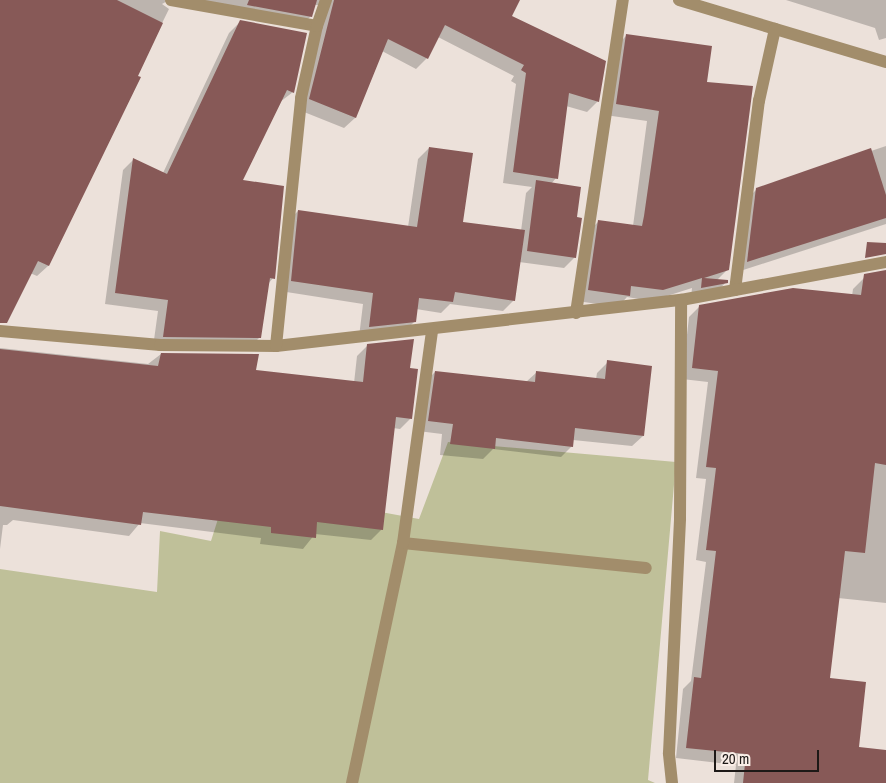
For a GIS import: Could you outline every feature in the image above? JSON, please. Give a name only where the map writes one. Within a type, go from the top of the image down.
[{"type":"street","points":[[171,0],[317,26]]},
{"type":"street","points":[[276,346],[301,98],[317,26],[326,0]]},
{"type":"street","points":[[576,313],[624,0]]},
{"type":"street","points":[[679,0],[886,62]]},
{"type":"street","points":[[734,290],[759,101],[775,29]]},
{"type":"street","points":[[0,332],[160,344],[276,346],[432,330],[681,300],[886,262]]},
{"type":"street","points":[[672,783],[668,753],[680,518],[681,300]]},
{"type":"street","points":[[352,783],[403,543],[432,330]]},
{"type":"street","points":[[403,543],[646,568]]},
{"type":"green space","points":[[448,442],[676,462],[648,780],[655,783],[0,783],[0,569],[157,592],[160,531],[211,541],[229,484],[419,519]]},
{"type":"building","points":[[0,0],[117,0],[163,23],[138,76],[141,77],[49,266],[38,261],[7,323],[0,323]]},
{"type":"building","points":[[249,0],[317,0],[312,17],[247,5]]},
{"type":"building","points":[[334,0],[520,0],[512,16],[606,61],[599,102],[569,93],[558,179],[513,172],[526,73],[521,70],[524,65],[445,25],[428,59],[388,39],[356,118],[309,99]]},
{"type":"building","points":[[240,20],[307,33],[294,93],[287,90],[243,180],[284,186],[275,279],[270,278],[261,338],[163,337],[168,300],[115,293],[133,158],[167,174]]},
{"type":"building","points":[[626,34],[712,46],[707,82],[753,86],[729,270],[704,278],[728,280],[728,283],[701,288],[702,278],[663,290],[631,286],[630,296],[588,290],[598,220],[642,226],[644,216],[659,111],[616,104]]},
{"type":"building","points":[[429,147],[473,153],[463,222],[525,230],[515,301],[455,292],[453,302],[419,298],[416,322],[369,327],[373,293],[291,281],[298,210],[417,227]]},
{"type":"building","points":[[871,148],[886,195],[886,218],[747,262],[756,188]]},
{"type":"building","points":[[536,180],[581,187],[577,217],[582,218],[576,258],[527,251]]},
{"type":"building","points":[[867,242],[886,243],[886,254],[865,258]]},
{"type":"building","points":[[886,270],[886,465],[875,463],[865,553],[845,551],[830,678],[866,682],[859,747],[886,750],[886,783],[743,783],[746,754],[686,748],[694,677],[701,678],[716,551],[706,550],[716,468],[706,467],[718,371],[692,368],[699,305],[793,288],[861,295],[864,274]]},
{"type":"building","points":[[414,339],[410,368],[418,369],[412,419],[396,417],[383,530],[317,522],[316,538],[271,533],[271,527],[143,512],[141,525],[0,506],[0,349],[158,366],[161,353],[259,354],[256,370],[363,382],[367,344]]},
{"type":"building","points":[[607,360],[652,366],[644,436],[575,428],[573,447],[496,438],[495,449],[450,444],[453,424],[428,421],[435,371],[535,382],[536,371],[605,379]]}]
